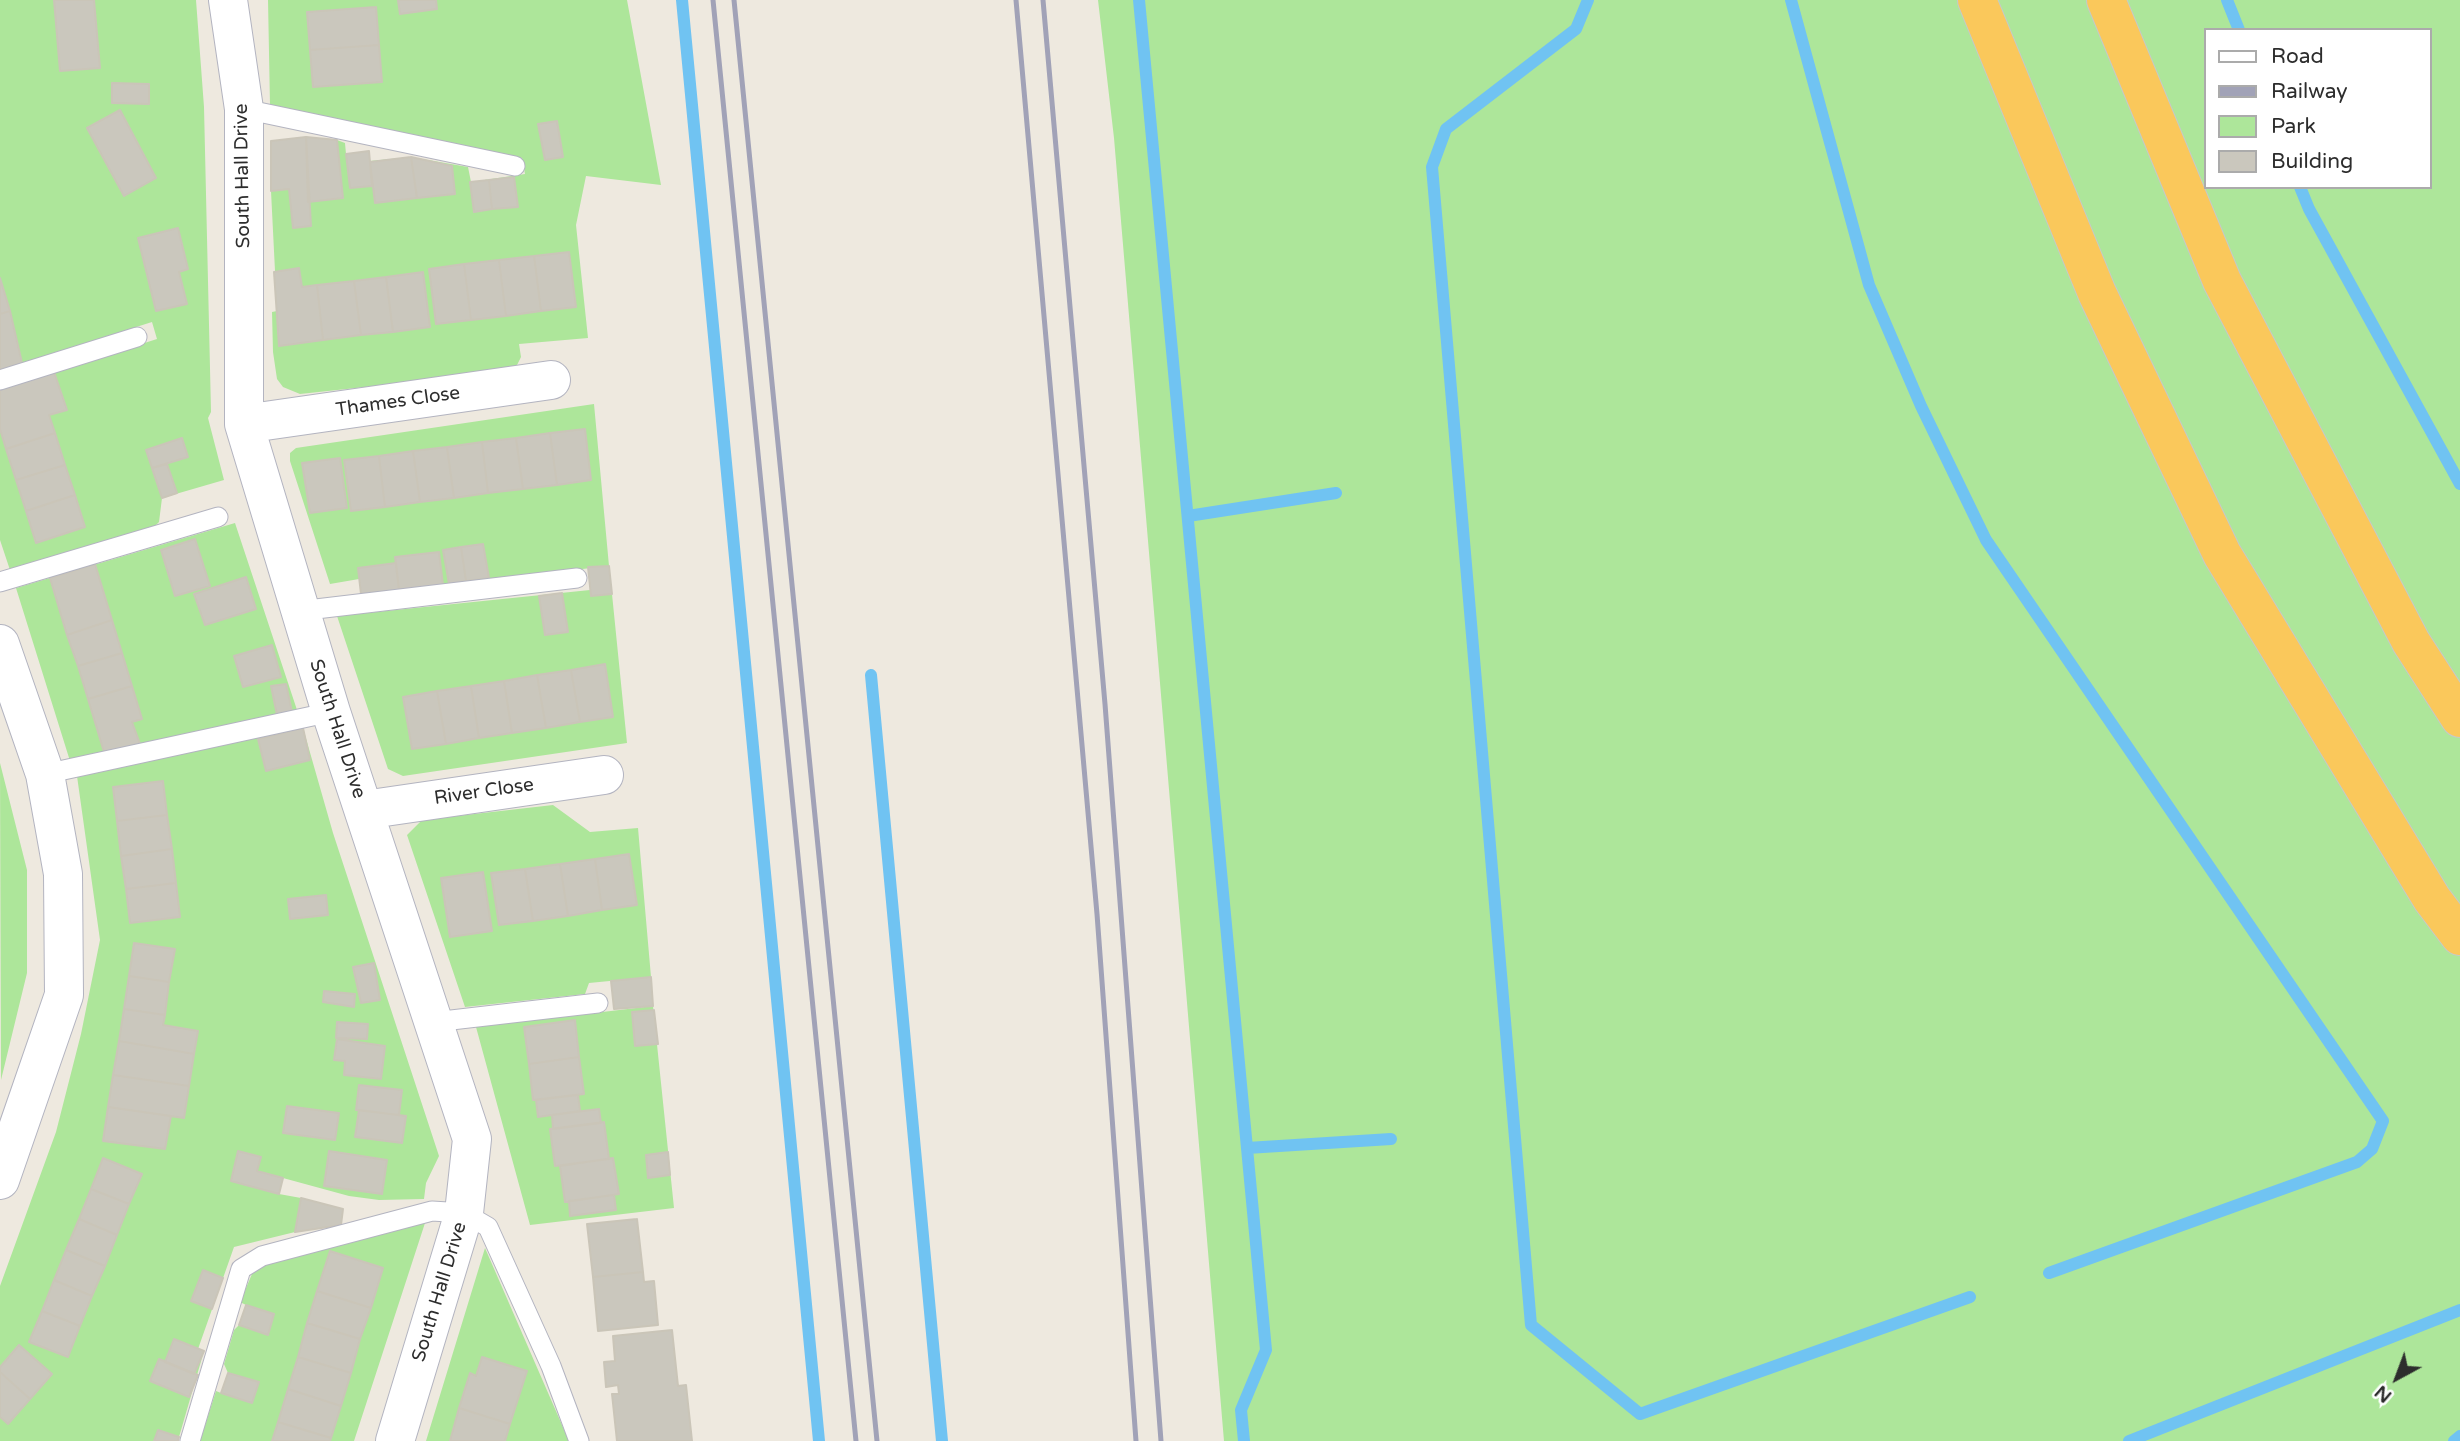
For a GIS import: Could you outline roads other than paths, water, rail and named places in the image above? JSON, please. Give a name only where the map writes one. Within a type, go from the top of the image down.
[{"type":"highway","points":[[1977,0],[2097,293],[2222,554],[2432,899],[2460,936]]},
{"type":"highway","points":[[2106,0],[2222,281],[2411,642],[2460,718]]},
{"type":"street","name":"South Hall Drive","points":[[228,0],[244,109],[244,424],[331,712],[472,1139],[464,1213],[395,1441]]},
{"type":"street","name":"Thames Close","points":[[244,424],[551,380]]},
{"type":"street","points":[[0,644],[6,686],[45,774],[62,874],[64,995],[0,1180]]},
{"type":"street","name":"River Close","points":[[364,810],[604,775]]},
{"type":"lane","points":[[244,109],[515,166]]},
{"type":"lane","points":[[0,380],[137,337]]},
{"type":"lane","points":[[0,582],[218,517]]},
{"type":"lane","points":[[299,611],[577,579]]},
{"type":"lane","points":[[45,774],[331,712]]},
{"type":"lane","points":[[434,1022],[598,1003]]},
{"type":"lane","points":[[190,1441],[241,1269],[262,1256],[432,1211],[464,1213],[488,1227],[551,1366],[579,1441]]},
{"type":"waterway","points":[[682,0],[819,1441]]},
{"type":"waterway","points":[[1139,0],[1266,1350],[1241,1410],[1244,1441]]},
{"type":"waterway","points":[[1588,0],[1576,29],[1446,129],[1432,167],[1531,1325],[1640,1414],[1970,1297]]},
{"type":"waterway","points":[[1791,0],[1869,285],[1921,406],[1986,540],[2383,1121],[2372,1149],[2357,1162],[2049,1273]]},
{"type":"waterway","points":[[2227,0],[2238,28]]},
{"type":"waterway","points":[[2301,189],[2309,209],[2460,484]]},
{"type":"waterway","points":[[1188,516],[1336,493]]},
{"type":"waterway","points":[[871,675],[942,1441]]},
{"type":"waterway","points":[[1247,1148],[1391,1139]]},
{"type":"waterway","points":[[2129,1441],[2460,1310]]},
{"type":"waterway","points":[[2454,1441],[2460,1436]]},
{"type":"railway","points":[[713,0],[856,1441]]},
{"type":"railway","points":[[734,0],[877,1441]]},
{"type":"railway","points":[[1016,0],[1097,914],[1136,1441]]},
{"type":"railway","points":[[1043,0],[1105,704],[1161,1441]]}]
